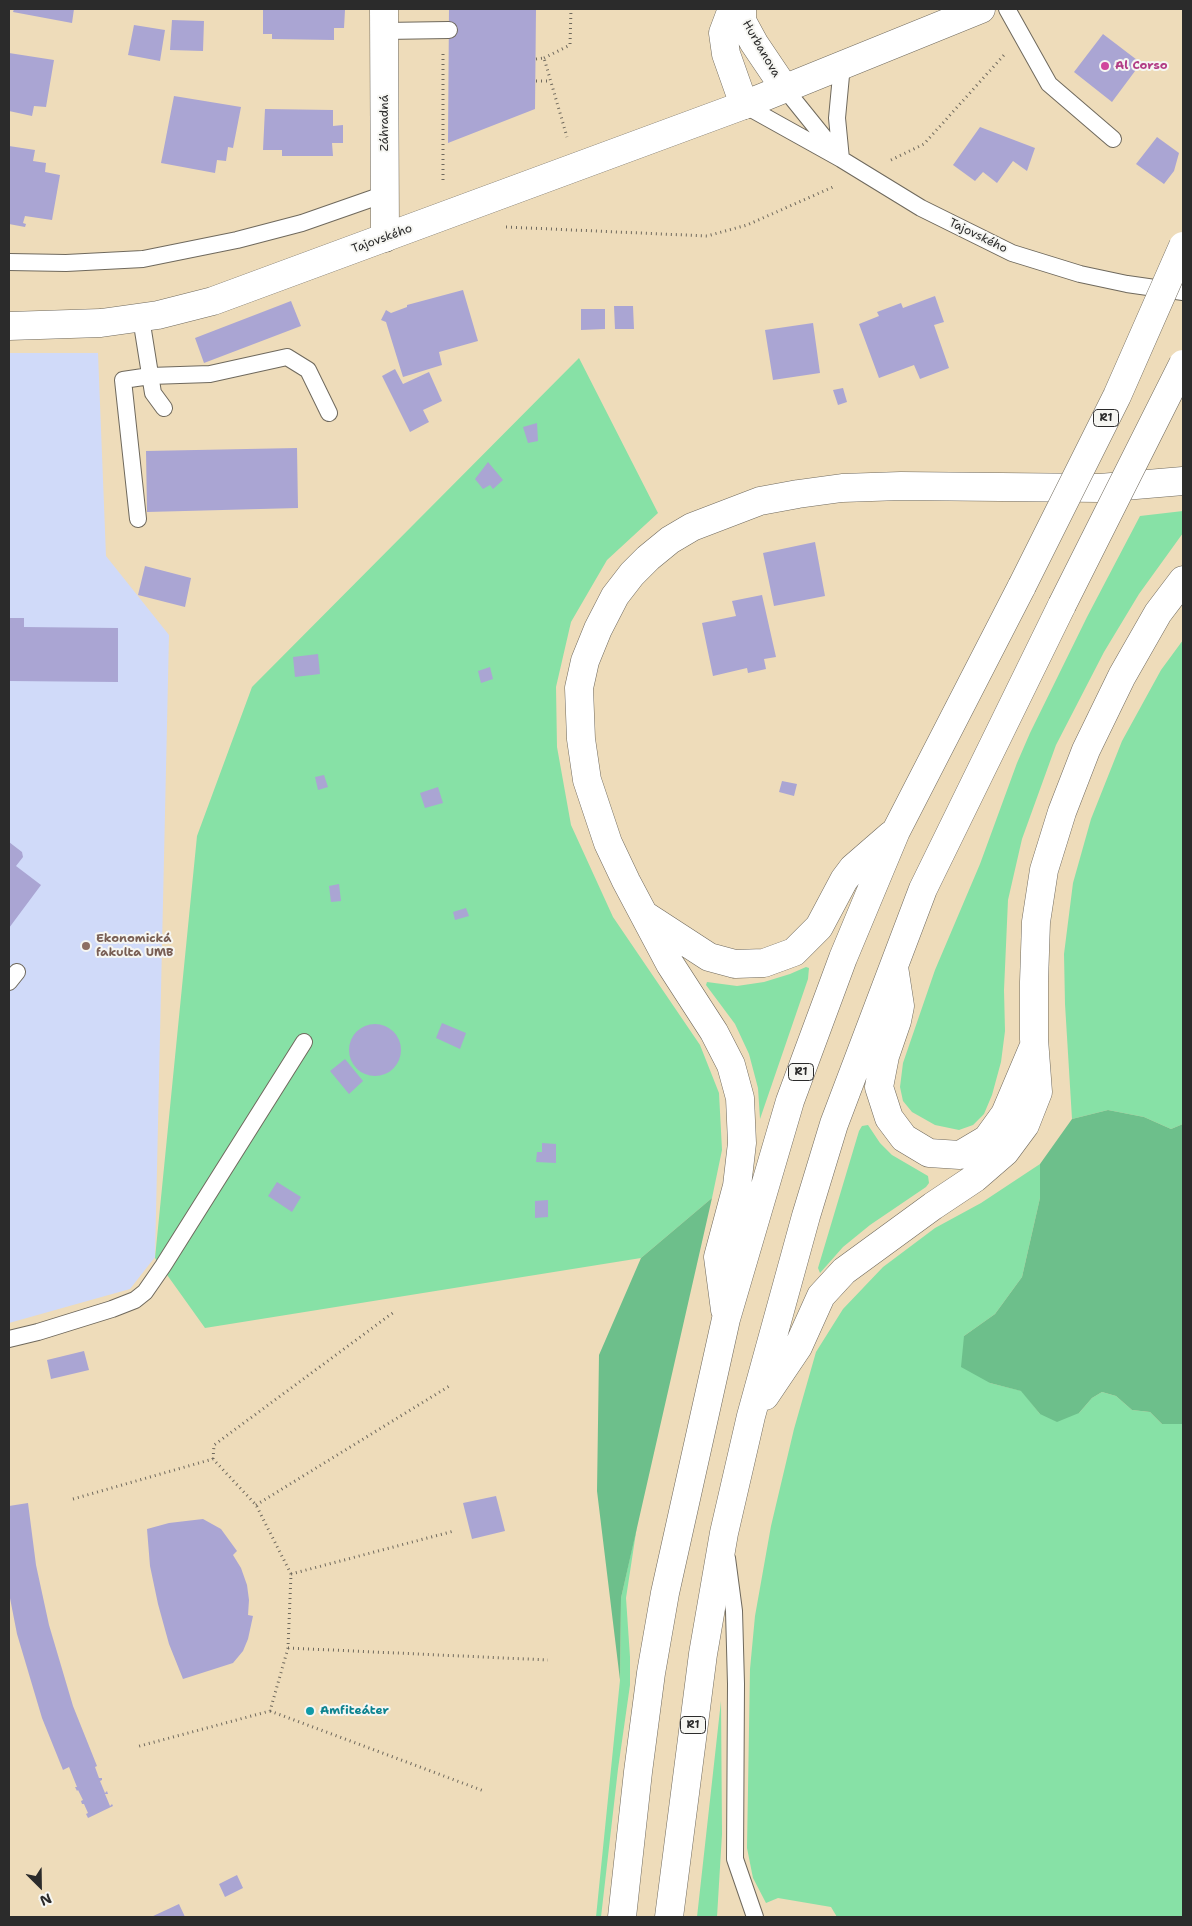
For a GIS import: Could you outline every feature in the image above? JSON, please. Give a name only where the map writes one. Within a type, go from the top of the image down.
[{"type":"main road","name":"Hurbanova","points":[[732,9],[723,33],[726,54],[744,105]]},
{"type":"main road","name":"Hurbanova","points":[[742,9],[742,21],[784,88]]},
{"type":"main road","name":"Tajovského","points":[[9,326],[101,323],[158,315],[213,301],[744,105],[981,9]]},
{"type":"main road","name":"Záhradná","points":[[384,20],[386,238]]},
{"type":"main road","name":"R1","points":[[622,1917],[651,1673],[665,1593],[726,1319],[790,1101],[843,958],[896,831],[1117,396],[1183,246]]},
{"type":"main road","name":"R1","points":[[669,1917],[702,1663],[724,1533],[751,1416],[806,1216],[834,1124],[923,889],[1183,364]]},
{"type":"main road","points":[[726,1319],[718,1257],[737,1186],[742,1143],[740,1098],[730,1065],[714,1032],[670,964],[626,881],[608,843],[587,780],[581,739],[579,688],[585,661],[598,629],[615,596],[632,574],[670,540],[692,527],[760,501],[842,488],[901,486],[1100,488],[1183,481]]},
{"type":"main road","points":[[751,1416],[798,1347],[821,1296],[844,1271],[975,1178],[1005,1152],[1025,1125],[1038,1092],[1034,1039],[1036,922],[1044,870],[1062,812],[1086,750],[1122,676],[1158,613],[1183,580]]},
{"type":"main road","points":[[645,915],[709,957],[735,964],[764,963],[794,952],[819,928],[844,880],[853,868],[896,831]]},
{"type":"main road","points":[[894,964],[900,1006],[885,1056],[880,1087],[889,1118],[904,1138],[929,1152],[960,1155],[987,1139],[1005,1114],[1033,1048],[1034,1039]]},
{"type":"lane","points":[[1007,9],[1049,84],[1113,140]]},
{"type":"lane","points":[[384,20],[446,30]]},
{"type":"lane","points":[[841,159],[837,118],[842,65]]},
{"type":"lane","name":"Tajovského","points":[[784,88],[841,159]]},
{"type":"lane","name":"Tajovského","points":[[744,105],[841,159],[921,208],[1012,253],[1080,274],[1127,284],[1183,292]]},
{"type":"lane","points":[[9,262],[66,263],[143,259],[237,240],[302,223],[385,194]]},
{"type":"lane","points":[[141,318],[153,392],[164,408]]},
{"type":"lane","points":[[138,519],[123,380],[150,376],[210,374],[287,357],[308,370],[329,414]]},
{"type":"lane","points":[[9,1339],[112,1310],[134,1300],[145,1292],[304,1042]]},
{"type":"lane","points":[[724,1533],[734,1611],[736,1675],[734,1859],[755,1917]]},
{"type":"path","points":[[536,59],[544,58],[570,45],[571,9]]},
{"type":"path","points":[[443,191],[446,30]]},
{"type":"path","points":[[886,163],[924,144],[1022,36]]},
{"type":"path","points":[[544,58],[569,142]]},
{"type":"path","points":[[536,81],[551,81]]},
{"type":"path","points":[[504,227],[707,236],[747,225],[833,187]]},
{"type":"path","points":[[270,1711],[288,1648],[291,1574],[256,1505],[213,1459],[214,1445],[394,1312]]},
{"type":"path","points":[[256,1505],[451,1385]]},
{"type":"path","points":[[73,1499],[213,1459]]},
{"type":"path","points":[[291,1574],[454,1531]]},
{"type":"path","points":[[288,1648],[548,1660]]},
{"type":"path","points":[[136,1747],[270,1711],[484,1791]]},
{"type":"shaded area","name":"Ekonomická fakulta UMB","points":[[9,353],[98,353],[106,556],[169,635],[155,1257],[130,1289],[9,1323]]},
{"type":"green space","points":[[579,358],[658,513],[607,560],[571,622],[556,687],[557,747],[571,825],[613,917],[700,1045],[719,1093],[722,1150],[712,1198],[641,1258],[205,1328],[155,1258],[197,836],[252,687]]},
{"type":"green space","points":[[1183,511],[1183,533],[1139,594],[1104,652],[1056,745],[1022,839],[1008,900],[1004,990],[1005,1031],[1001,1062],[992,1095],[984,1114],[973,1125],[959,1130],[935,1125],[912,1112],[903,1101],[900,1087],[903,1063],[935,970],[980,864],[1017,763],[1087,617],[1140,516]]},
{"type":"green space","points":[[1183,640],[1183,1124],[1171,1129],[1144,1117],[1108,1110],[1072,1119],[1064,954],[1073,883],[1091,819],[1122,741],[1161,670]]},
{"type":"green space","points":[[806,967],[809,968],[808,979],[760,1119],[758,1088],[749,1054],[735,1024],[706,985],[707,982],[737,986],[764,982]]},
{"type":"green space","points":[[1108,1110],[1144,1117],[1171,1129],[1183,1124],[1182,1424],[1162,1424],[1150,1412],[1132,1410],[1116,1396],[1102,1392],[1092,1398],[1079,1413],[1057,1422],[1040,1414],[1021,1391],[990,1383],[961,1367],[964,1336],[995,1314],[1022,1277],[1040,1198],[1040,1164],[1072,1119]]},
{"type":"green space","points":[[868,1125],[880,1143],[892,1155],[928,1176],[929,1183],[926,1187],[870,1225],[843,1247],[820,1273],[818,1268],[859,1131],[862,1126]]},
{"type":"green space","points":[[1040,1164],[1040,1198],[1022,1277],[995,1314],[964,1336],[990,1383],[1022,1391],[1040,1414],[1079,1413],[1092,1398],[1102,1392],[1116,1396],[1132,1410],[1150,1412],[1162,1424],[1183,1424],[1183,1917],[837,1917],[831,1907],[778,1898],[766,1903],[753,1878],[747,1848],[750,1669],[755,1616],[771,1526],[794,1429],[816,1352],[843,1309],[883,1267],[935,1228],[981,1203]]},
{"type":"green space","points":[[712,1198],[621,1598],[620,1680],[597,1491],[599,1355],[641,1258]]},
{"type":"green space","points":[[637,1526],[626,1598],[630,1685],[601,1917],[596,1917],[620,1680],[621,1598]]},
{"type":"green space","points":[[721,1701],[722,1834],[717,1917],[697,1917]]},
{"type":"building","points":[[14,9],[74,9],[72,23],[13,12]]},
{"type":"building","points":[[263,9],[345,10],[344,28],[334,28],[334,40],[272,39],[272,34],[263,34]]},
{"type":"building","points":[[449,9],[536,9],[535,109],[448,143]]},
{"type":"building","points":[[172,20],[204,21],[203,51],[170,50]]},
{"type":"building","points":[[134,25],[165,30],[160,61],[128,55]]},
{"type":"building","points":[[1103,34],[1141,63],[1112,102],[1074,72]]},
{"type":"building","points":[[9,53],[54,60],[46,107],[34,106],[32,116],[9,111]]},
{"type":"building","points":[[174,96],[241,107],[233,148],[228,147],[226,161],[217,160],[215,173],[161,163]]},
{"type":"building","points":[[265,109],[333,110],[333,126],[343,125],[343,143],[332,143],[333,156],[282,156],[282,150],[263,150]]},
{"type":"building","points":[[980,127],[1035,148],[1027,171],[1013,161],[997,183],[983,172],[975,181],[953,165]]},
{"type":"building","points":[[1157,137],[1179,153],[1174,171],[1164,184],[1136,164]]},
{"type":"building","points":[[9,146],[35,150],[33,161],[46,163],[45,172],[60,175],[52,220],[25,216],[23,223],[26,224],[25,227],[9,224]]},
{"type":"building","points":[[463,290],[478,341],[439,352],[442,365],[403,377],[386,322],[381,320],[386,310],[391,313],[407,307],[407,305]]},
{"type":"building","points":[[935,296],[944,322],[934,325],[949,368],[920,379],[914,365],[879,378],[859,324],[879,316],[877,312],[901,303],[903,308]]},
{"type":"building","points":[[291,301],[301,326],[204,363],[195,338]]},
{"type":"building","points":[[614,306],[633,306],[634,329],[615,329]]},
{"type":"building","points":[[581,309],[605,309],[605,329],[581,330]]},
{"type":"building","points":[[813,323],[820,373],[773,380],[765,330]]},
{"type":"building","points":[[395,369],[403,384],[429,372],[442,401],[423,410],[429,422],[410,432],[382,376]]},
{"type":"building","points":[[843,388],[847,402],[838,405],[833,390]]},
{"type":"building","points":[[537,423],[538,441],[528,443],[523,427]]},
{"type":"building","points":[[297,448],[298,508],[147,512],[146,451]]},
{"type":"building","points":[[488,462],[503,480],[493,489],[490,485],[483,489],[475,479]]},
{"type":"building","points":[[815,542],[825,596],[774,606],[763,553]]},
{"type":"building","points":[[145,566],[191,578],[185,607],[138,595]]},
{"type":"building","points":[[762,595],[776,657],[764,659],[766,669],[748,673],[747,668],[713,676],[702,623],[736,616],[732,601]]},
{"type":"building","points":[[9,618],[24,618],[24,627],[118,628],[118,682],[9,681]]},
{"type":"building","points":[[318,654],[320,674],[295,677],[293,657]]},
{"type":"building","points":[[490,667],[493,679],[481,683],[478,671]]},
{"type":"building","points":[[324,775],[328,787],[318,790],[315,777]]},
{"type":"building","points":[[782,781],[797,784],[794,796],[779,792]]},
{"type":"building","points":[[438,787],[443,803],[425,808],[420,793]]},
{"type":"building","points":[[9,842],[22,852],[23,857],[16,866],[41,885],[9,928]]},
{"type":"building","points":[[339,884],[341,901],[331,902],[329,886]]},
{"type":"building","points":[[466,908],[469,916],[455,920],[453,912]]},
{"type":"building","points":[[442,1023],[466,1033],[460,1049],[436,1038]]},
{"type":"building","points":[[375,1024],[385,1026],[393,1032],[399,1040],[401,1050],[399,1060],[393,1068],[385,1074],[375,1076],[365,1074],[357,1068],[351,1060],[349,1050],[351,1040],[357,1032],[365,1026]]},
{"type":"building","points":[[345,1059],[363,1081],[349,1094],[330,1071]]},
{"type":"building","points":[[542,1143],[556,1144],[556,1163],[536,1162],[537,1152],[542,1152]]},
{"type":"building","points":[[277,1182],[301,1197],[292,1212],[268,1196]]},
{"type":"building","points":[[548,1200],[548,1217],[535,1218],[535,1201]]},
{"type":"building","points":[[84,1351],[89,1370],[51,1379],[47,1360]]},
{"type":"building","points":[[496,1496],[505,1531],[472,1539],[463,1503]]},
{"type":"building","points":[[28,1503],[36,1565],[49,1625],[73,1706],[97,1766],[95,1767],[99,1778],[102,1778],[100,1781],[105,1793],[107,1791],[108,1794],[105,1794],[110,1806],[112,1804],[113,1806],[88,1818],[86,1814],[88,1813],[84,1804],[82,1804],[81,1801],[83,1800],[75,1787],[77,1787],[69,1767],[63,1770],[42,1718],[17,1634],[9,1593],[9,1506]]},
{"type":"building","points":[[203,1519],[221,1529],[237,1551],[233,1555],[241,1568],[247,1585],[248,1615],[253,1616],[248,1639],[243,1651],[233,1663],[183,1679],[169,1644],[158,1604],[150,1566],[147,1529],[169,1523]]},
{"type":"building","points":[[237,1875],[243,1888],[225,1897],[219,1884]]},
{"type":"building","points":[[179,1904],[185,1917],[151,1917]]},
{"type":"place","name":"Al Corso","points":[[1105,66]]},
{"type":"place","name":"Ekonomická fakulta UMB","points":[[86,946]]},
{"type":"place","name":"Amfiteáter","points":[[310,1711]]}]
